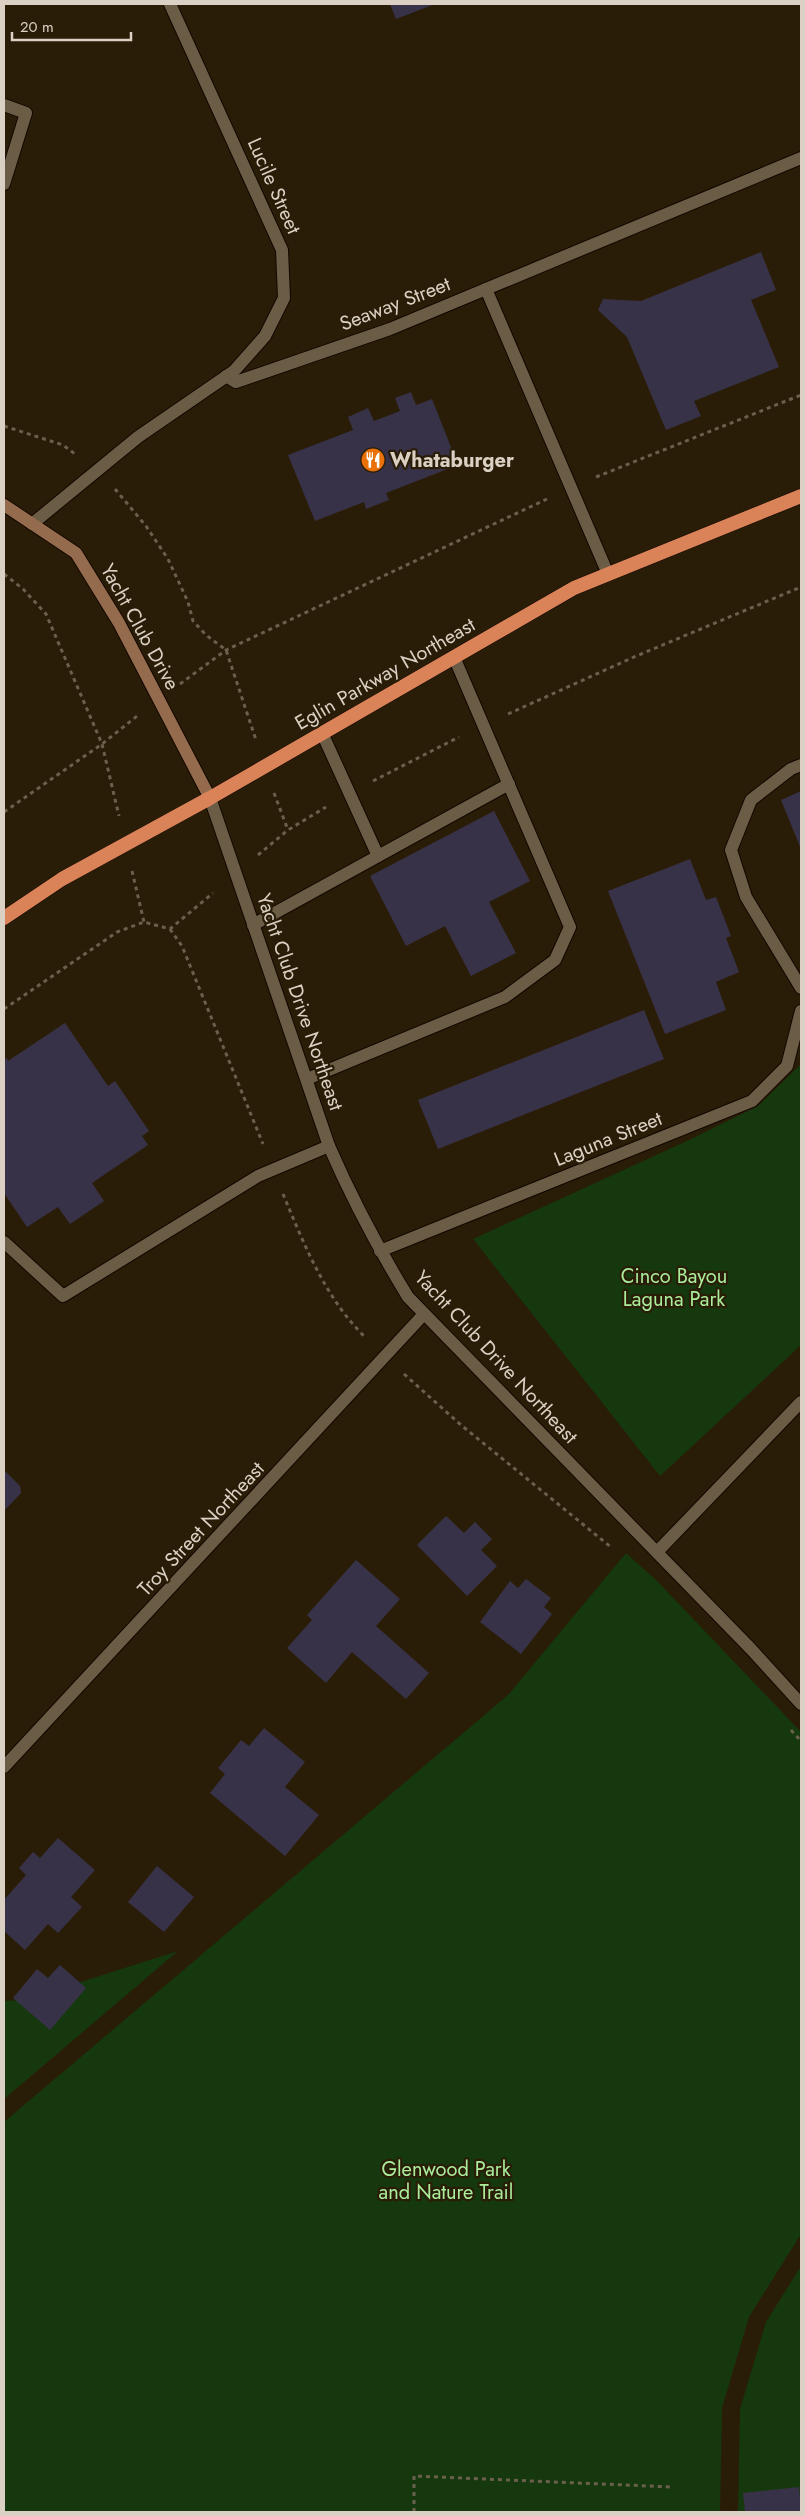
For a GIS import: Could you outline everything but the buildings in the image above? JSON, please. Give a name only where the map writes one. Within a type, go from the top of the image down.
[{"type":"highway","name":"Eglin Parkway Northeast","points":[[4,918],[62,880],[210,798],[574,588],[801,496]]},
{"type":"main road","name":"Yacht Club Drive","points":[[4,505],[76,554],[119,623],[210,798]]},
{"type":"street","name":"Lucile Street","points":[[170,4],[282,250],[284,298],[265,336],[234,371],[226,376]]},
{"type":"street","points":[[4,105],[26,113],[4,184]]},
{"type":"street","name":"Seaway Street","points":[[226,376],[236,382],[390,329],[801,158]]},
{"type":"street","points":[[486,289],[608,574]]},
{"type":"street","points":[[32,524],[138,437],[226,376]]},
{"type":"street","points":[[307,1079],[505,997],[555,960],[570,927],[454,657]]},
{"type":"street","points":[[322,733],[378,856]]},
{"type":"street","points":[[801,766],[791,769],[751,800],[730,850],[746,897],[801,988]]},
{"type":"street","points":[[253,925],[509,784]]},
{"type":"street","name":"Yacht Club Drive Northeast","points":[[210,798],[329,1146],[352,1199],[408,1297],[657,1552],[801,1704]]},
{"type":"street","name":"Laguna Street","points":[[380,1251],[752,1102],[787,1066],[801,1011]]},
{"type":"street","points":[[4,1242],[63,1296],[258,1176],[329,1146]]},
{"type":"street","name":"Troy Street Northeast","points":[[4,1768],[424,1314]]},
{"type":"street","points":[[657,1552],[801,1402]]},
{"type":"path","points":[[4,812],[102,744],[226,650],[570,487],[801,395]]},
{"type":"path","points":[[4,426],[63,445],[98,470],[146,526],[162,551],[188,602],[194,621],[206,635],[226,650],[264,766],[288,830]]},
{"type":"path","points":[[4,574],[22,589],[46,614],[102,744],[144,922]]},
{"type":"path","points":[[4,1009],[117,932],[144,922],[170,929],[288,830],[349,793],[483,725],[634,657],[801,587]]},
{"type":"path","points":[[414,2512],[414,2476],[672,2487]]},
{"type":"green space","name":"Cinco Bayou Laguna Park","points":[[801,1064],[801,1345],[660,1476],[473,1239],[689,1140],[758,1106]]},
{"type":"green space","name":"Glenwood Park and Nature Trail","points":[[626,1553],[657,1581],[801,1732],[801,2234],[749,2317],[722,2408],[720,2512],[4,2512],[4,2122],[508,1695]]},
{"type":"green space","points":[[178,1951],[4,2099],[4,2001],[24,2000]]},
{"type":"green space","points":[[801,2266],[801,2512],[738,2512],[740,2409],[766,2322]]},
{"type":"place","name":"Whataburger","points":[[373,460]]}]
